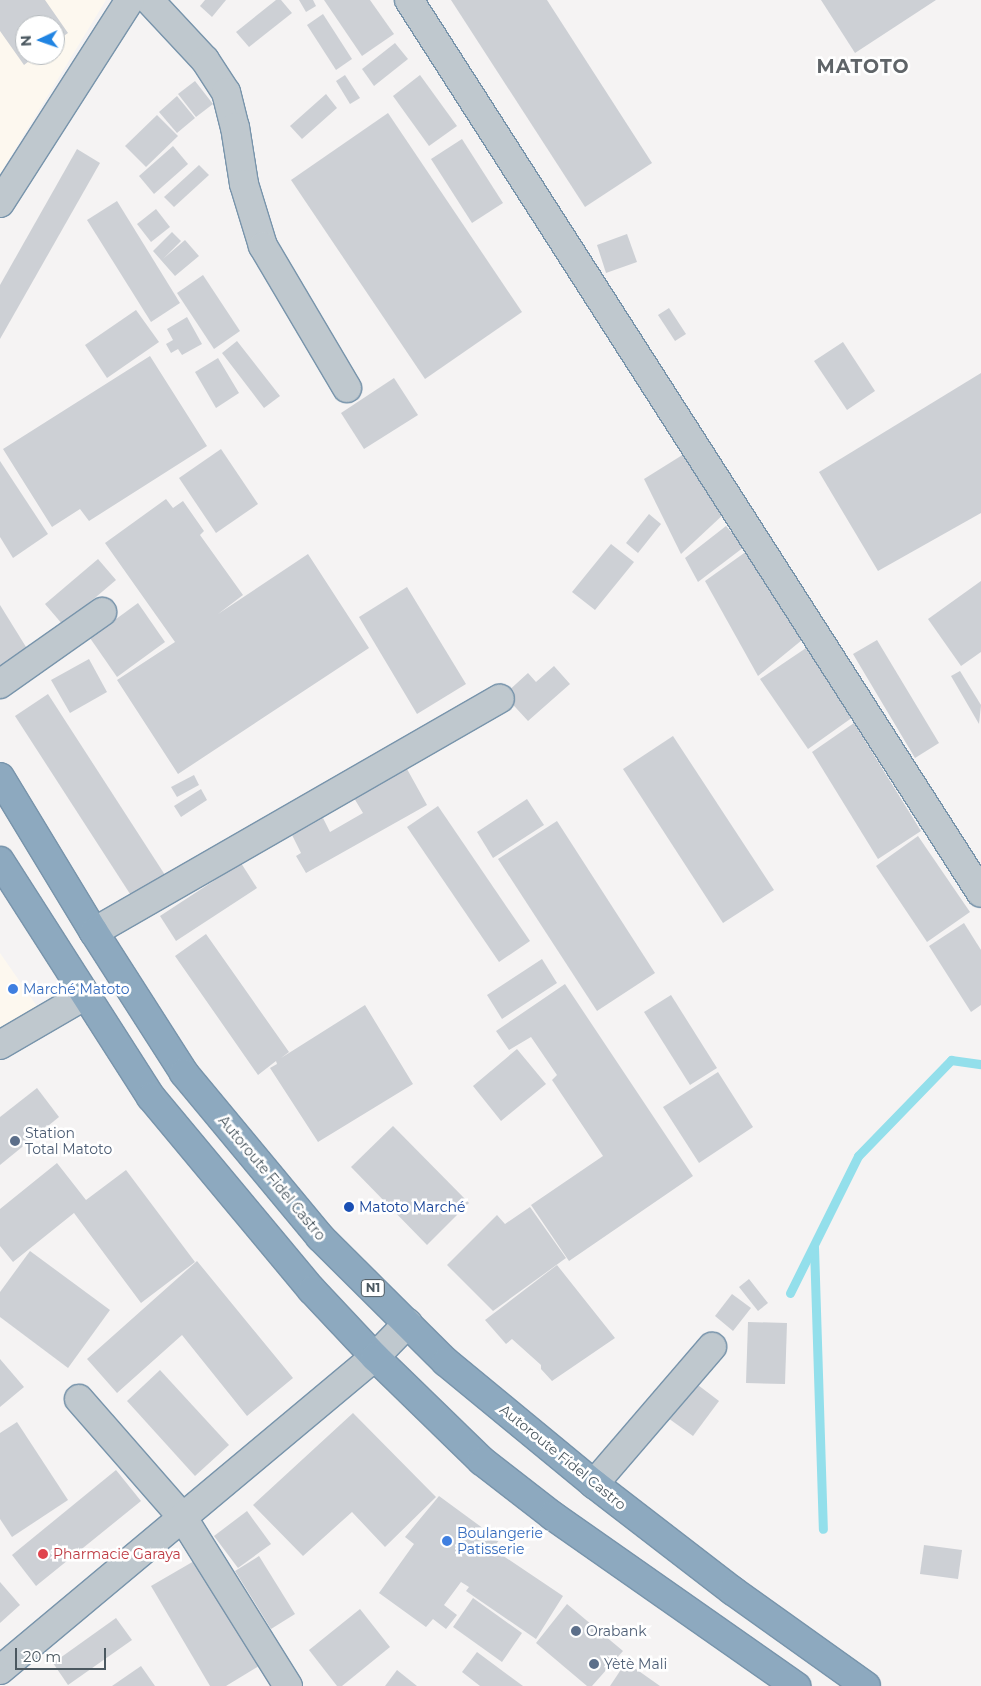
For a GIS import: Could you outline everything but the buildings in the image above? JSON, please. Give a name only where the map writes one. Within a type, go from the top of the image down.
[{"type":"highway","name":"Autoroute Fidel Castro","points":[[0,777],[94,932],[184,1073],[320,1237],[446,1362],[594,1484],[733,1591],[866,1686]]},
{"type":"highway","points":[[0,861],[151,1097],[312,1290],[375,1357],[482,1461],[553,1516],[796,1686]]},
{"type":"street","points":[[0,203],[130,0]]},
{"type":"street","points":[[149,0],[205,60],[226,92],[235,127],[244,184],[262,246],[347,388]]},
{"type":"street","points":[[409,0],[981,893]]},
{"type":"street","points":[[0,684],[102,612]]},
{"type":"street","points":[[94,932],[500,699]]},
{"type":"street","points":[[0,1045],[86,995]]},
{"type":"street","points":[[0,1670],[375,1357],[408,1323]]},
{"type":"street","points":[[594,1484],[712,1347]]},
{"type":"street","points":[[79,1399],[182,1518],[288,1686]]},
{"type":"shaded area","points":[[0,0],[106,0],[0,174]]},
{"type":"shaded area","name":"Marché Matoto","points":[[0,953],[50,1025],[0,1060]]},
{"type":"waterway","points":[[790,1293],[858,1156],[951,1060],[981,1064]]},
{"type":"waterway","points":[[814,1247],[823,1529]]},
{"type":"place","name":"Marché Matoto","points":[[13,989]]},
{"type":"place","name":"Station Total Matoto","points":[[15,1141]]},
{"type":"place","name":"Matoto Marché","points":[[349,1207]]},
{"type":"place","name":"Boulangerie Patisserie","points":[[447,1541]]},
{"type":"place","name":"Pharmacie Garaya","points":[[43,1554]]},
{"type":"place","name":"Orabank","points":[[576,1631]]},
{"type":"place","name":"Yètè Mali","points":[[594,1664]]},
{"type":"district","name":"MATOTO","points":[[863,67]]}]
